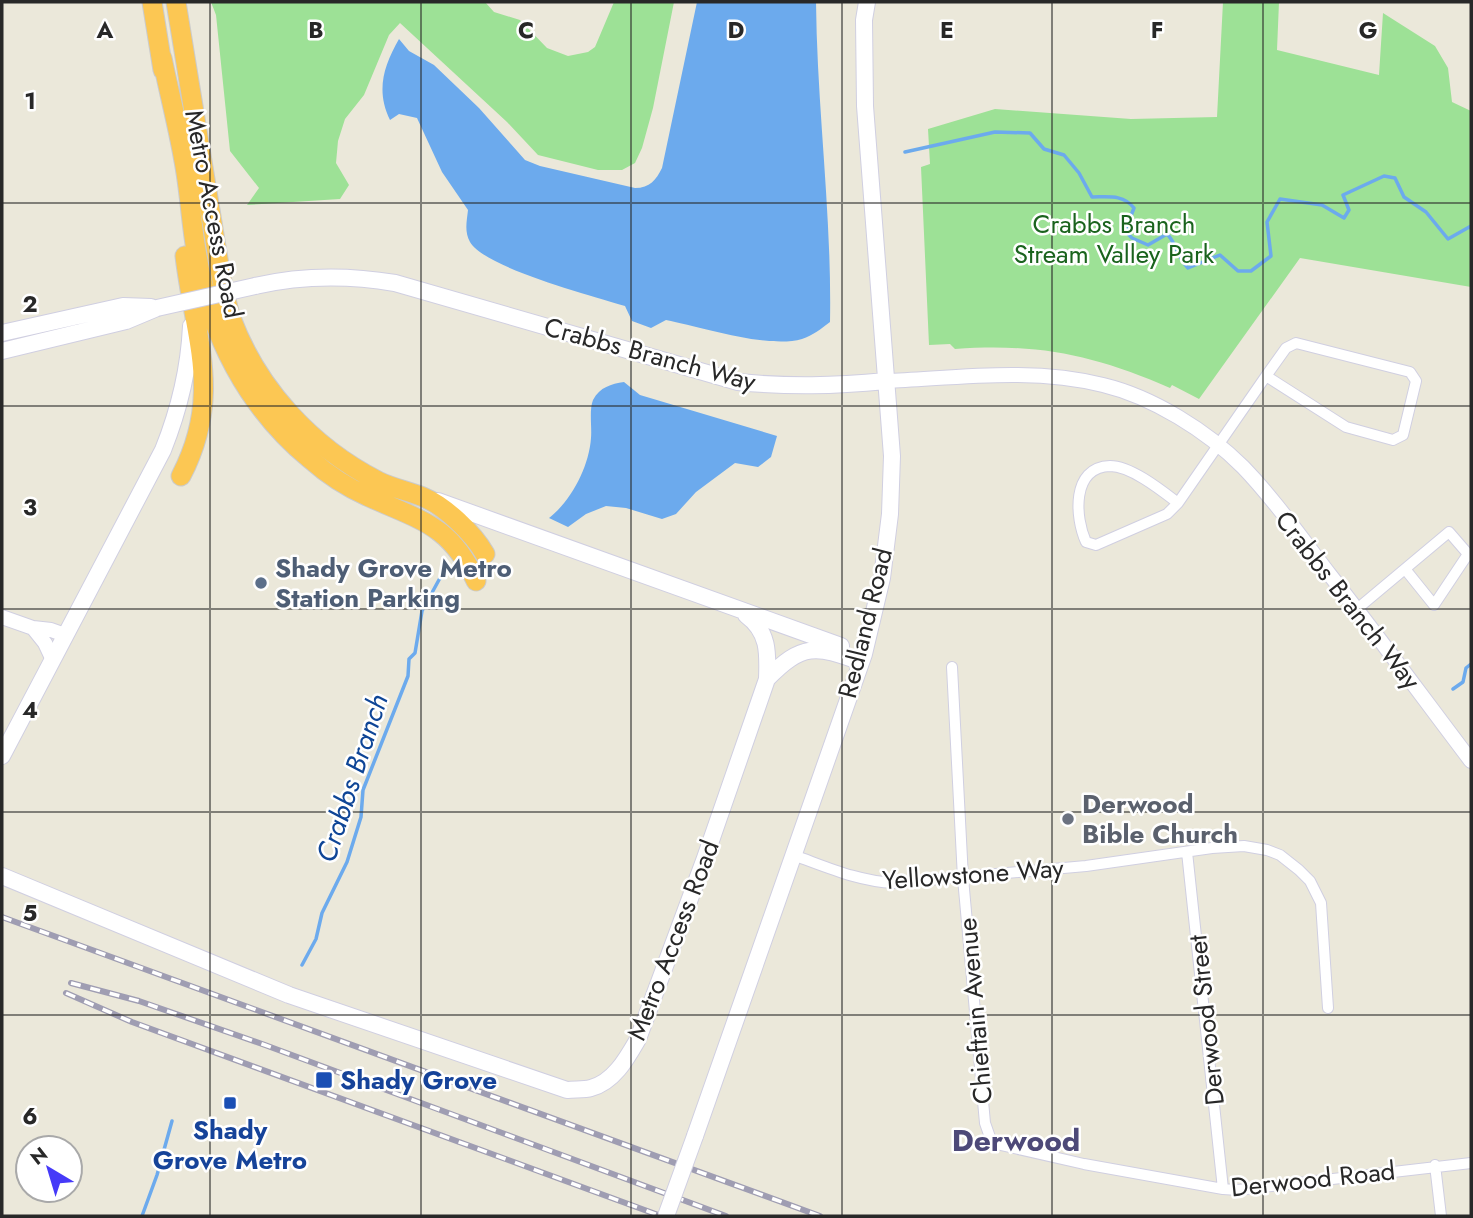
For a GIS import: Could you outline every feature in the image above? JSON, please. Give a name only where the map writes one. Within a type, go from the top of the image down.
[{"type":"highway","name":"Metro Access Road","points":[[152,2],[162,58],[192,310]]},
{"type":"highway","name":"Metro Access Road","points":[[176,2],[218,258],[230,315],[239,337],[265,382],[283,406],[318,442],[378,481],[425,498]]},
{"type":"highway","points":[[162,58],[185,163],[195,248],[207,307],[231,362],[267,417],[292,444],[337,481],[418,517],[444,533],[457,548],[476,581]]},
{"type":"highway","points":[[181,476],[194,452],[203,412],[204,366],[192,310]]},
{"type":"highway","points":[[425,498],[462,525],[476,539],[485,554]]},
{"type":"main road","name":"Redland Road","points":[[666,1216],[862,657],[882,578],[890,514],[892,456],[865,106],[864,20],[867,2]]},
{"type":"main road","name":"Crabbs Branch Way","points":[[2,351],[126,321],[157,308],[286,279],[321,276],[365,278],[395,283],[738,382],[786,387],[824,387],[886,381]]},
{"type":"main road","name":"Crabbs Branch Way","points":[[2,333],[123,306],[157,308]]},
{"type":"main road","name":"Metro Access Road","points":[[2,756],[163,450],[172,428],[188,363],[192,310]]},
{"type":"main road","name":"Metro Access Road","points":[[425,498],[739,609],[862,657]]},
{"type":"main road","points":[[739,609],[753,620],[765,637],[768,648],[767,679]]},
{"type":"main road","points":[[767,679],[783,663],[812,649],[862,657]]},
{"type":"main road","name":"Metro Access Road","points":[[2,876],[289,995],[567,1090],[591,1088],[609,1078],[626,1061],[638,1039],[767,679]]},
{"type":"street","points":[[1178,503],[1158,488],[1123,469],[1111,466],[1098,468],[1088,476],[1081,488],[1076,507],[1080,529],[1086,542],[1096,545],[1167,514],[1178,503],[1266,376],[1286,348],[1296,343],[1410,372],[1416,381],[1403,435],[1393,439],[1346,427],[1266,376]]},
{"type":"street","name":"Crabbs Branch Way","points":[[886,381],[995,375],[1054,376],[1103,385],[1156,403],[1218,446],[1242,466],[1262,488],[1471,761]]},
{"type":"street","points":[[1357,609],[1405,569],[1450,532],[1468,554],[1434,605],[1405,569]]},
{"type":"street","points":[[2,617],[65,635]]},
{"type":"street","points":[[33,628],[45,643],[53,660]]},
{"type":"street","name":"Chieftain Avenue","points":[[952,667],[963,878],[985,1123],[992,1143]]},
{"type":"street","name":"Yellowstone Way","points":[[793,856],[839,874],[894,883],[1086,866],[1244,846],[1267,850],[1291,862],[1310,881],[1321,903],[1328,1008]]},
{"type":"street","name":"Derwood Street","points":[[1187,852],[1223,1189]]},
{"type":"street","name":"Derwood Road","points":[[992,1143],[1084,1164],[1223,1189],[1471,1163]]},
{"type":"street","points":[[1435,1166],[1441,1216]]},
{"type":"green space","points":[[211,2],[485,2],[494,12],[520,20],[547,48],[568,56],[588,52],[595,47],[614,2],[674,2],[653,108],[642,148],[635,163],[622,170],[598,170],[538,155],[507,122],[400,23],[389,35],[364,95],[345,119],[338,141],[336,163],[349,185],[340,199],[247,205],[259,188],[230,151],[216,15]]},
{"type":"green space","name":"Crabbs Branch Stream Valley Park","points":[[1223,2],[1279,2],[1277,50],[1379,75],[1383,13],[1435,46],[1448,68],[1452,102],[1471,111],[1471,287],[1300,258],[1199,399],[1172,385],[1170,388],[1116,367],[1065,354],[1013,348],[955,349],[950,344],[929,345],[921,167],[930,164],[928,129],[995,109],[1131,119],[1217,117]]},
{"type":"water","points":[[697,2],[816,2],[829,242],[830,322],[802,339],[754,339],[666,320],[651,328],[632,321],[625,306],[541,280],[496,262],[470,242],[466,230],[468,210],[442,172],[417,118],[399,114],[390,120],[386,109],[383,79],[399,39],[409,51],[434,65],[479,108],[525,160],[540,166],[635,188],[645,187],[655,180],[662,168]]},
{"type":"water","points":[[624,382],[640,395],[777,436],[771,457],[758,467],[735,463],[696,492],[676,514],[662,519],[626,508],[606,506],[586,514],[568,527],[549,518],[565,502],[583,472],[590,449],[593,400],[606,387]]},
{"type":"waterway","name":"Crabbs Branch","points":[[905,152],[995,132],[1030,133],[1044,149],[1064,155],[1079,173],[1092,197],[1115,197],[1125,200],[1134,208],[1125,231],[1132,238],[1148,245],[1167,234],[1188,268],[1220,255],[1238,271],[1251,271],[1271,256],[1267,222],[1280,199],[1322,205],[1344,218],[1349,210],[1343,195],[1384,176],[1395,178],[1404,197],[1426,212],[1448,239],[1471,226]]},
{"type":"waterway","name":"Crabbs Branch","points":[[302,965],[316,939],[322,913],[347,862],[361,817],[363,790],[408,676],[409,659],[415,653],[422,611],[440,578],[453,568]]},
{"type":"waterway","points":[[1453,689],[1463,682],[1466,668],[1471,664]]},
{"type":"waterway","name":"Crabbs Branch","points":[[142,1216],[172,1121]]},
{"type":"railway","points":[[2,917],[820,1216]]},
{"type":"railway","points":[[71,983],[139,1001],[265,1045],[726,1216]]},
{"type":"railway","points":[[66,993],[132,1022],[661,1216]]},
{"type":"place","name":"Shady Grove Metro Station Parking","points":[[261,583]]},
{"type":"place","name":"Derwood Bible Church","points":[[1068,819]]},
{"type":"place","name":"Shady Grove","points":[[324,1080]]},
{"type":"place","name":"Shady Grove Metro","points":[[230,1103]]},
{"type":"district","name":"Derwood","points":[[1016,1140]]}]
